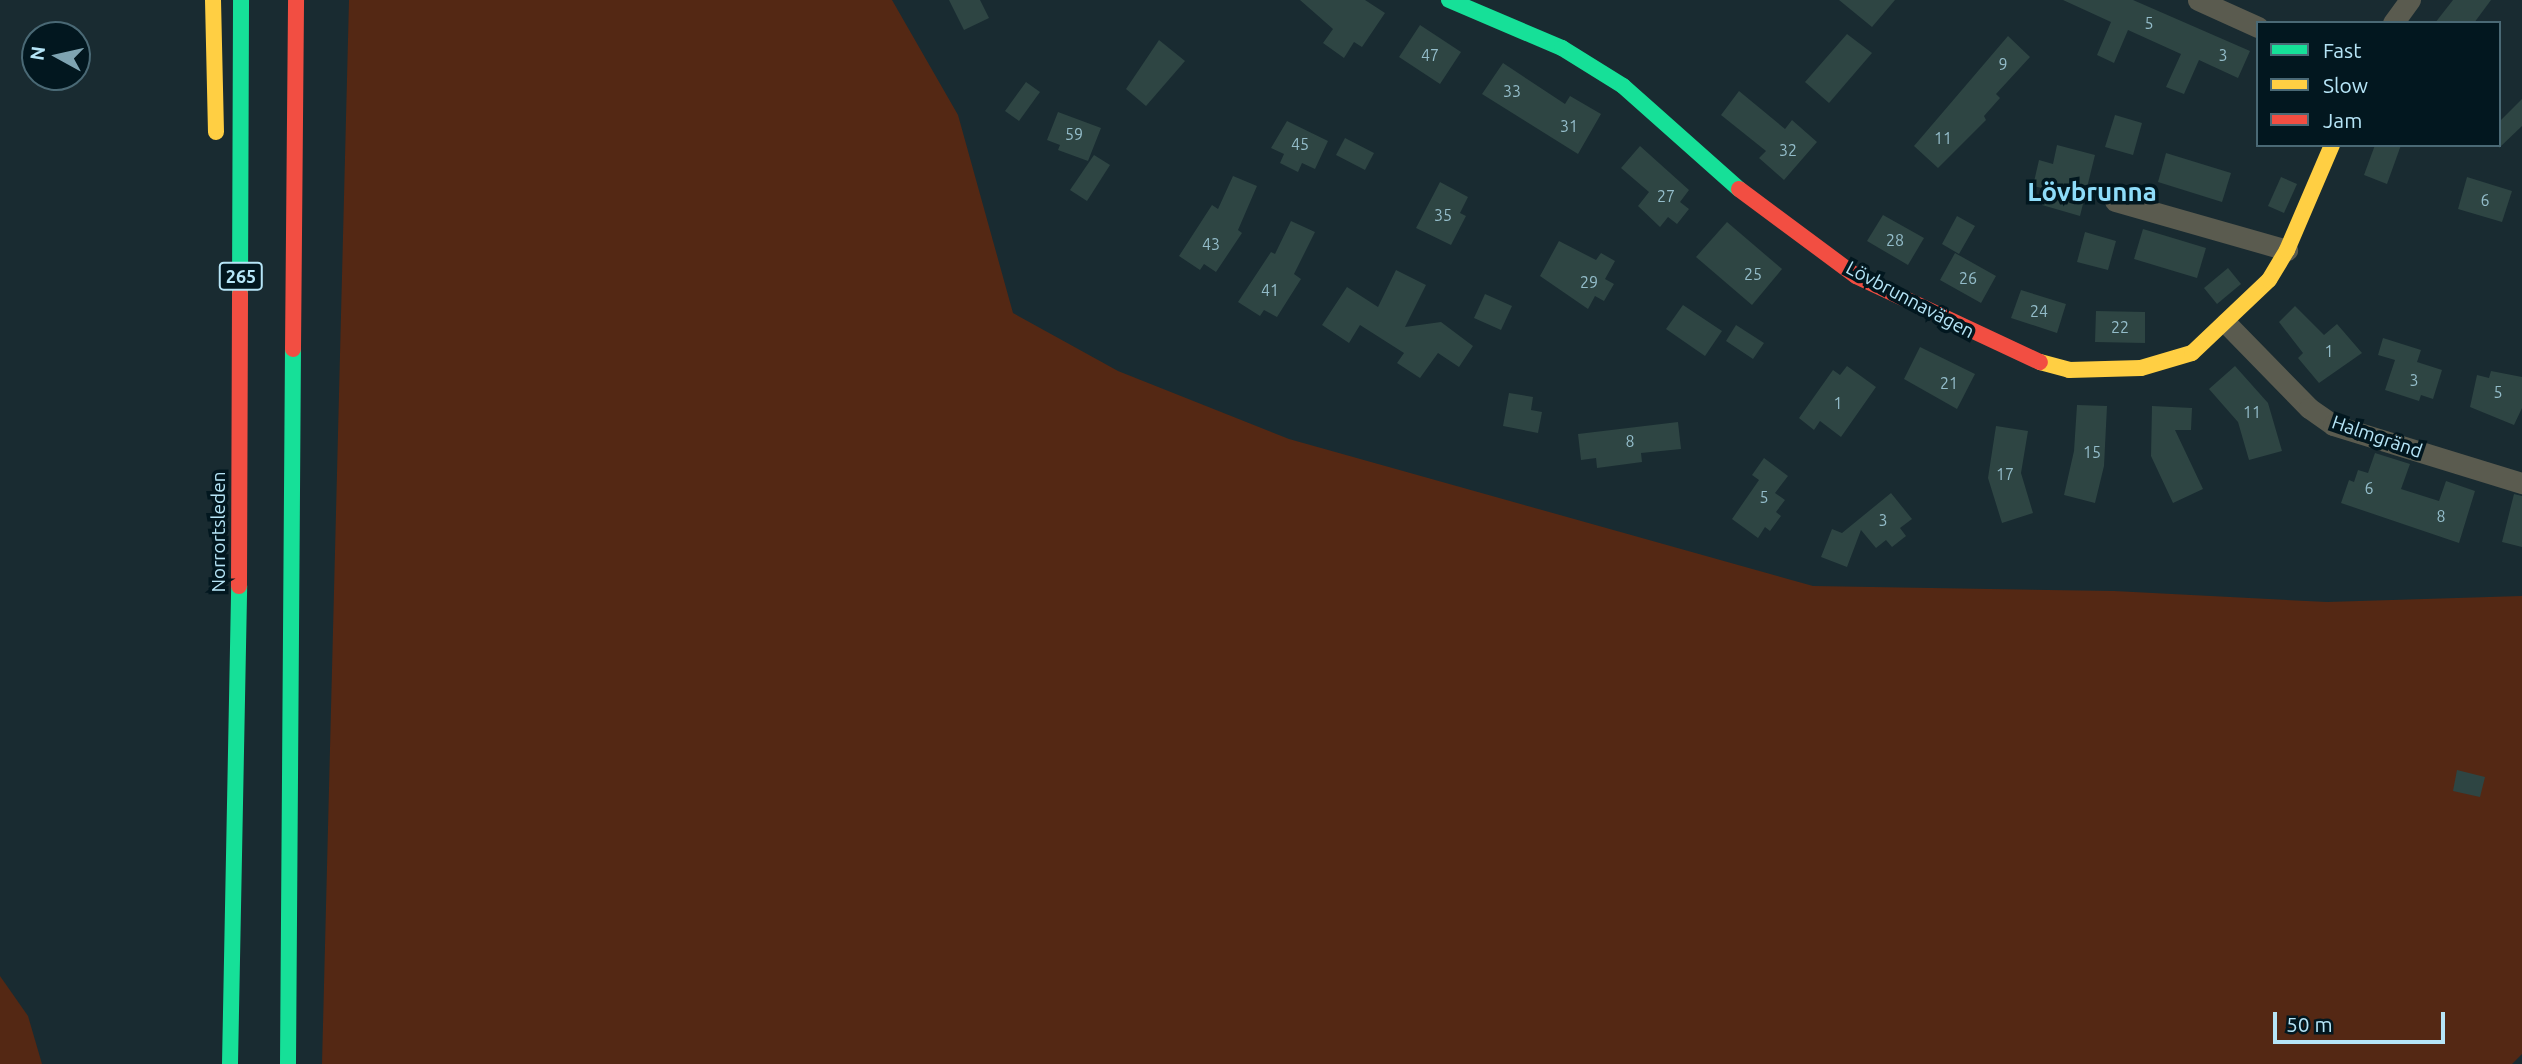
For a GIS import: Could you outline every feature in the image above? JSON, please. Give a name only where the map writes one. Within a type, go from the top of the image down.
[{"type":"main road","points":[[213,0],[217,153]]},
{"type":"main road","name":"Norrortsleden","points":[[230,1064],[240,552],[241,0]]},
{"type":"main road","points":[[288,1064],[295,545],[296,0]]},
{"type":"main road","name":"Lövbrunnavägen","points":[[1449,0],[1583,60],[1646,104],[1754,202],[1856,276],[2022,357],[2069,370],[2141,368],[2192,353],[2269,279],[2287,250],[2331,147]]},
{"type":"main road","points":[[222,361],[240,552]]},
{"type":"main road","points":[[295,545],[311,403]]},
{"type":"street","points":[[2198,0],[2256,26]]},
{"type":"street","points":[[2394,21],[2410,0]]},
{"type":"street","points":[[2115,201],[2287,250]]},
{"type":"street","name":"Halmgränd","points":[[2226,323],[2309,408],[2333,425],[2522,483]]},
{"type":"shaded area","points":[[349,0],[892,0],[958,115],[1013,313],[1118,371],[1289,439],[1813,586],[2114,591],[2327,602],[2522,596],[2522,1054],[2512,1064],[322,1064]]},
{"type":"shaded area","points":[[0,976],[28,1016],[42,1064],[0,1064]]},
{"type":"building","points":[[949,0],[980,0],[989,18],[964,30]]},
{"type":"building","points":[[1300,0],[1365,0],[1385,13],[1362,47],[1354,42],[1344,58],[1323,43],[1333,29]]},
{"type":"building","points":[[1839,0],[1895,0],[1872,27]]},
{"type":"building","points":[[2063,0],[2133,0],[2250,51],[2238,78],[2199,60],[2184,94],[2166,87],[2181,54],[2128,30],[2114,63],[2097,55],[2111,22]]},
{"type":"building","points":[[2453,0],[2491,0],[2475,21],[2437,21]]},
{"type":"building","points":[[1420,25],[1461,52],[1440,84],[1399,57]]},
{"type":"building","points":[[1847,34],[1872,53],[1829,103],[1805,82]]},
{"type":"building","points":[[2008,36],[2030,57],[1996,94],[2000,98],[1984,116],[1986,120],[1938,168],[1914,146]]},
{"type":"building","points":[[1159,40],[1185,61],[1146,106],[1126,89]]},
{"type":"building","points":[[1503,63],[1565,104],[1570,96],[1601,114],[1578,154],[1482,94]]},
{"type":"building","points":[[1026,82],[1040,92],[1019,121],[1005,111]]},
{"type":"building","points":[[1739,91],[1785,129],[1792,120],[1817,142],[1784,180],[1759,158],[1766,151],[1721,115]]},
{"type":"building","points":[[2522,99],[2522,126],[2501,146],[2501,120]]},
{"type":"building","points":[[1058,112],[1101,128],[1088,161],[1058,150],[1060,145],[1047,140]]},
{"type":"building","points":[[2115,115],[2142,123],[2133,155],[2105,147]]},
{"type":"building","points":[[1287,121],[1328,141],[1315,169],[1302,163],[1298,172],[1280,163],[1284,154],[1271,148]]},
{"type":"building","points":[[1345,138],[1374,153],[1365,170],[1336,155]]},
{"type":"building","points":[[2057,145],[2095,155],[2080,216],[2042,205],[2046,189],[2033,186],[2039,160],[2053,164]]},
{"type":"building","points":[[1640,146],[1689,190],[1680,202],[1689,209],[1677,224],[1668,217],[1660,227],[1638,206],[1649,192],[1621,168]]},
{"type":"building","points":[[2374,147],[2400,147],[2387,184],[2364,175]]},
{"type":"building","points":[[2166,153],[2231,173],[2222,202],[2158,182]]},
{"type":"building","points":[[1094,155],[1110,165],[1087,201],[1070,190]]},
{"type":"building","points":[[1233,176],[1257,186],[1238,230],[1242,233],[1216,272],[1204,264],[1200,270],[1179,256],[1212,205],[1218,209]]},
{"type":"building","points":[[2281,177],[2297,184],[2284,213],[2268,206]]},
{"type":"building","points":[[2467,177],[2512,191],[2502,222],[2458,209]]},
{"type":"building","points":[[1440,182],[1468,197],[1460,213],[1466,216],[1451,245],[1416,228]]},
{"type":"building","points":[[1883,215],[1924,238],[1908,265],[1867,241]]},
{"type":"building","points":[[1957,216],[1975,226],[1959,254],[1942,244]]},
{"type":"building","points":[[1291,221],[1315,232],[1294,274],[1301,279],[1277,317],[1264,310],[1260,316],[1238,302],[1271,252],[1275,254]]},
{"type":"building","points":[[1727,222],[1782,269],[1752,305],[1696,257]]},
{"type":"building","points":[[2143,229],[2206,248],[2197,278],[2134,259]]},
{"type":"building","points":[[2085,232],[2116,241],[2108,270],[2077,262]]},
{"type":"building","points":[[1559,241],[1596,260],[1601,253],[1615,261],[1605,279],[1614,284],[1604,301],[1595,296],[1588,309],[1540,276]]},
{"type":"building","points":[[1955,253],[1996,276],[1981,303],[1940,280]]},
{"type":"building","points":[[2228,268],[2241,284],[2217,304],[2204,288]]},
{"type":"building","points":[[1396,270],[1426,285],[1405,327],[1441,322],[1473,346],[1459,367],[1438,353],[1420,378],[1397,363],[1404,353],[1360,325],[1349,343],[1322,325],[1347,287],[1378,307]]},
{"type":"building","points":[[2021,290],[2066,304],[2057,333],[2011,318]]},
{"type":"building","points":[[1485,294],[1512,306],[1501,330],[1474,318]]},
{"type":"building","points":[[1683,305],[1722,331],[1705,356],[1666,329]]},
{"type":"building","points":[[2295,306],[2324,335],[2337,324],[2362,353],[2319,383],[2298,358],[2303,353],[2279,322]]},
{"type":"building","points":[[2096,311],[2145,312],[2145,343],[2095,342]]},
{"type":"building","points":[[1736,325],[1764,343],[1753,359],[1726,341]]},
{"type":"building","points":[[2383,338],[2421,350],[2417,362],[2442,370],[2433,399],[2421,395],[2419,401],[2385,390],[2395,360],[2378,355]]},
{"type":"building","points":[[1920,347],[1975,374],[1957,409],[1904,379]]},
{"type":"building","points":[[1847,366],[1876,387],[1841,437],[1820,421],[1814,430],[1799,418],[1833,370],[1840,375]]},
{"type":"building","points":[[2235,366],[2268,403],[2282,451],[2249,460],[2238,422],[2209,389]]},
{"type":"building","points":[[2491,371],[2522,377],[2522,408],[2514,425],[2470,407],[2477,375],[2489,378]]},
{"type":"building","points":[[1509,393],[1533,397],[1531,410],[1542,412],[1538,433],[1503,426]]},
{"type":"building","points":[[2077,405],[2107,406],[2104,466],[2095,503],[2064,495],[2074,451]]},
{"type":"building","points":[[2152,406],[2192,408],[2191,430],[2175,430],[2203,489],[2173,503],[2151,456]]},
{"type":"building","points":[[1678,422],[1681,449],[1641,453],[1642,462],[1597,468],[1596,458],[1581,460],[1578,434]]},
{"type":"building","points":[[1996,426],[2028,431],[2021,473],[2033,513],[2002,523],[1988,478]]},
{"type":"building","points":[[2375,453],[2410,464],[2401,489],[2439,501],[2446,481],[2475,491],[2459,543],[2341,503],[2349,480],[2354,482],[2358,470],[2368,473]]},
{"type":"building","points":[[1764,458],[1788,476],[1775,493],[1785,500],[1776,512],[1781,516],[1770,531],[1765,527],[1758,538],[1732,519],[1759,480],[1752,475]]},
{"type":"building","points":[[1891,493],[1912,519],[1900,528],[1906,536],[1892,547],[1886,540],[1876,548],[1861,530],[1847,567],[1821,557],[1832,529],[1842,533]]},
{"type":"building","points":[[2514,494],[2522,496],[2522,547],[2502,542]]},
{"type":"building","points":[[2457,770],[2485,777],[2480,797],[2453,791]]},
{"type":"traffic: fast","points":[[240,294],[241,0]]},
{"type":"traffic: fast","points":[[1449,0],[1562,48],[1623,86],[1739,189]]},
{"type":"traffic: fast","points":[[288,1064],[293,349]]},
{"type":"traffic: fast","points":[[230,1064],[239,586]]},
{"type":"traffic: slow","points":[[213,0],[216,132]]},
{"type":"traffic: slow","points":[[2040,362],[2069,370],[2141,368],[2192,353],[2269,280],[2287,250],[2331,147]]},
{"type":"traffic: jam","points":[[293,349],[296,0]]},
{"type":"traffic: jam","points":[[1739,189],[1856,276],[2040,362]]},
{"type":"traffic: jam","points":[[239,586],[240,294]]},
{"type":"district","name":"Lövbrunna","points":[[2092,192]]}]
